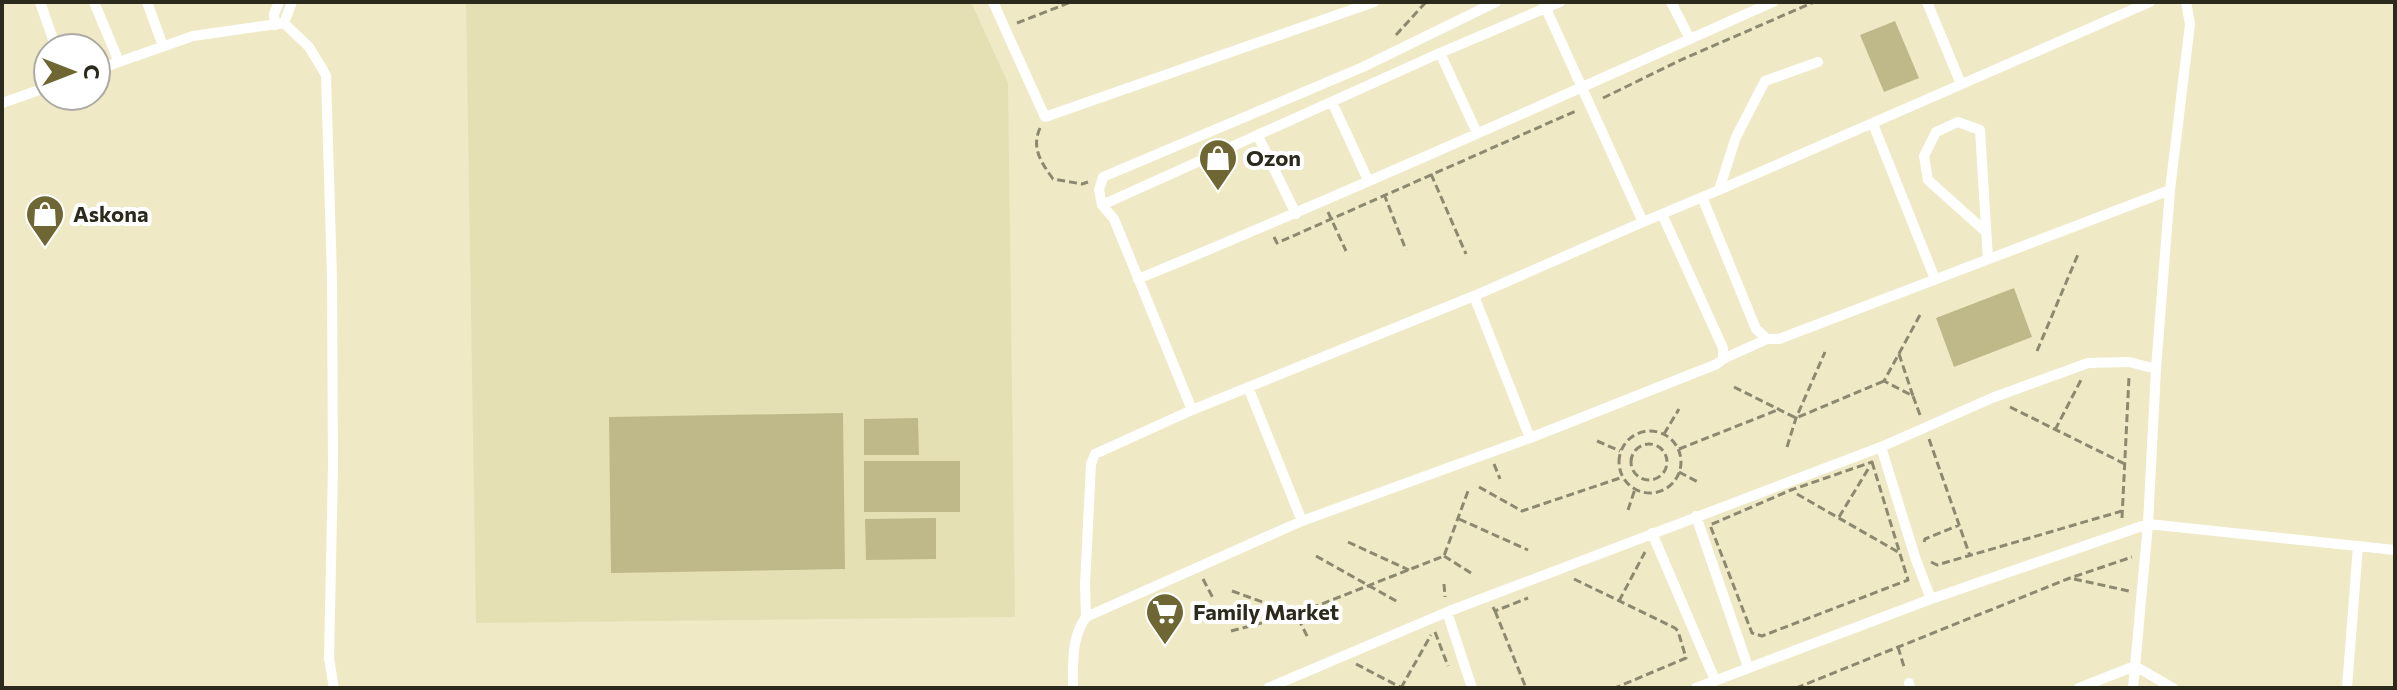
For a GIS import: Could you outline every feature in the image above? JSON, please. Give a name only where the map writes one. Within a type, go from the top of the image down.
[{"type":"lane","points":[[40,2],[50,32]]},
{"type":"lane","points":[[94,2],[119,62]]},
{"type":"lane","points":[[147,2],[163,46]]},
{"type":"lane","points":[[279,2],[274,14],[279,24],[309,47],[326,75],[333,466],[329,659],[334,688]]},
{"type":"lane","points":[[279,24],[292,2]]},
{"type":"lane","points":[[993,2],[1045,117],[1374,2]]},
{"type":"lane","points":[[1192,410],[1114,219],[1102,205],[1099,190],[1103,177],[1363,67],[1496,2]]},
{"type":"lane","points":[[1102,205],[1545,5],[1560,2]]},
{"type":"lane","points":[[1671,2],[1690,39]]},
{"type":"lane","points":[[1138,279],[1296,214],[1773,2]]},
{"type":"lane","points":[[1927,2],[1961,84]]},
{"type":"lane","points":[[1086,617],[1091,464],[1095,454],[1192,410],[1474,296],[2150,2]]},
{"type":"lane","points":[[2133,688],[2146,552],[2170,190],[2190,24],[2186,2]]},
{"type":"lane","points":[[1545,5],[1643,222]]},
{"type":"lane","points":[[112,64],[193,36],[279,24]]},
{"type":"lane","points":[[1440,53],[1477,133]]},
{"type":"lane","points":[[1719,190],[1736,137],[1765,81],[1818,62]]},
{"type":"lane","points":[[2,103],[32,93]]},
{"type":"lane","points":[[1332,102],[1372,178]]},
{"type":"lane","points":[[1986,232],[1928,180],[1924,156],[1936,132],[1958,122],[1980,130],[1988,259]]},
{"type":"lane","points":[[1873,124],[1935,279]]},
{"type":"lane","points":[[1258,136],[1296,214]]},
{"type":"lane","points":[[1073,688],[1074,646],[1086,617],[1302,521],[1530,438],[1717,364],[1767,339],[1779,339],[2170,190]]},
{"type":"lane","points":[[1702,197],[1756,329],[1767,339]]},
{"type":"lane","points":[[1662,214],[1723,348],[1723,359]]},
{"type":"lane","points":[[1474,296],[1530,438]]},
{"type":"lane","points":[[1268,688],[1447,612],[1780,484],[1926,432],[2088,363],[2129,362],[2156,369]]},
{"type":"lane","points":[[1248,387],[1302,521]]},
{"type":"lane","points":[[1881,447],[1931,599]]},
{"type":"lane","points":[[1696,516],[1748,667]]},
{"type":"lane","points":[[1696,688],[1931,599],[2148,524],[2395,550]]},
{"type":"lane","points":[[1652,533],[1715,680]]},
{"type":"lane","points":[[2347,688],[2358,546]]},
{"type":"lane","points":[[1447,612],[1472,688]]},
{"type":"lane","points":[[2079,688],[2135,666]]},
{"type":"lane","points":[[2135,666],[2173,688]]},
{"type":"path","points":[[1015,24],[1071,2]]},
{"type":"path","points":[[1269,225],[1277,243],[1814,2]]},
{"type":"path","points":[[1045,117],[1035,138],[1038,159],[1053,179],[1082,184],[1103,177]]},
{"type":"path","points":[[1423,156],[1466,254]]},
{"type":"path","points":[[1372,178],[1385,195],[1406,250]]},
{"type":"path","points":[[1323,201],[1346,251]]},
{"type":"path","points":[[2037,351],[2079,252]]},
{"type":"path","points":[[1796,418],[1884,381],[1920,315]]},
{"type":"path","points":[[1787,447],[1796,418],[1825,352]]},
{"type":"path","points":[[1899,354],[1970,556]]},
{"type":"path","points":[[2121,533],[2129,362]]},
{"type":"path","points":[[2055,430],[2086,371]]},
{"type":"path","points":[[1884,381],[1913,396]]},
{"type":"path","points":[[1734,387],[1796,418]]},
{"type":"path","points":[[2003,404],[2125,464]]},
{"type":"path","points":[[1664,434],[1679,409]]},
{"type":"path","points":[[1678,449],[1780,409]]},
{"type":"path","points":[[1639,432],[1664,434],[1678,449],[1679,472],[1675,480],[1661,491],[1652,493],[1635,489],[1623,477],[1620,451],[1639,432]]},
{"type":"path","points":[[1597,441],[1620,451]]},
{"type":"path","points":[[1655,445],[1665,455],[1666,468],[1656,479],[1642,479],[1632,470],[1632,456],[1641,446],[1655,445]]},
{"type":"path","points":[[1839,517],[1881,447]]},
{"type":"path","points":[[1872,462],[1908,580],[1762,636],[1752,633],[1710,525],[1791,490],[1872,462]]},
{"type":"path","points":[[1679,472],[1698,482]]},
{"type":"path","points":[[1479,487],[1522,511],[1623,477]]},
{"type":"path","points":[[1780,484],[1902,554]]},
{"type":"path","points":[[1628,510],[1635,489]]},
{"type":"path","points":[[1231,631],[1296,614],[1444,556],[1468,491]]},
{"type":"path","points":[[1925,557],[1937,565],[2122,511]]},
{"type":"path","points":[[1458,518],[1528,550]]},
{"type":"path","points":[[1923,548],[1925,539],[1959,525]]},
{"type":"path","points":[[1348,542],[1409,570]]},
{"type":"path","points":[[1619,601],[1645,551],[1631,557]]},
{"type":"path","points":[[1796,688],[2070,578],[2146,552]]},
{"type":"path","points":[[1316,556],[1398,602]]},
{"type":"path","points":[[1444,556],[1471,573]]},
{"type":"path","points":[[1197,568],[1214,600]]},
{"type":"path","points":[[1588,573],[1574,579],[1675,628],[1686,658],[1615,688]]},
{"type":"path","points":[[2070,578],[2142,594]]},
{"type":"path","points":[[1232,591],[1296,614],[1308,638]]},
{"type":"path","points":[[1495,611],[1534,595]]},
{"type":"path","points":[[1487,597],[1526,688]]},
{"type":"path","points":[[1356,664],[1402,688],[1432,632],[1452,674]]},
{"type":"path","points":[[1898,647],[1910,685]]},
{"type":"shaded area","points":[[466,2],[971,2],[1008,83],[1015,617],[476,623]]},
{"type":"shaded area","points":[[1895,21],[1919,78],[1884,92],[1860,35]]},
{"type":"shaded area","points":[[2014,288],[2032,337],[1954,367],[1936,318]]},
{"type":"shaded area","points":[[843,413],[845,569],[611,573],[609,417]]},
{"type":"shaded area","points":[[918,418],[919,455],[864,455],[864,419]]},
{"type":"shaded area","points":[[864,461],[960,461],[960,512],[864,512]]},
{"type":"shaded area","points":[[936,518],[936,559],[866,560],[865,519]]},
{"type":"place","name":"Ozon","points":[[1218,192]]},
{"type":"place","name":"Askona","points":[[45,248]]},
{"type":"place","name":"Family Market","points":[[1165,646]]}]
